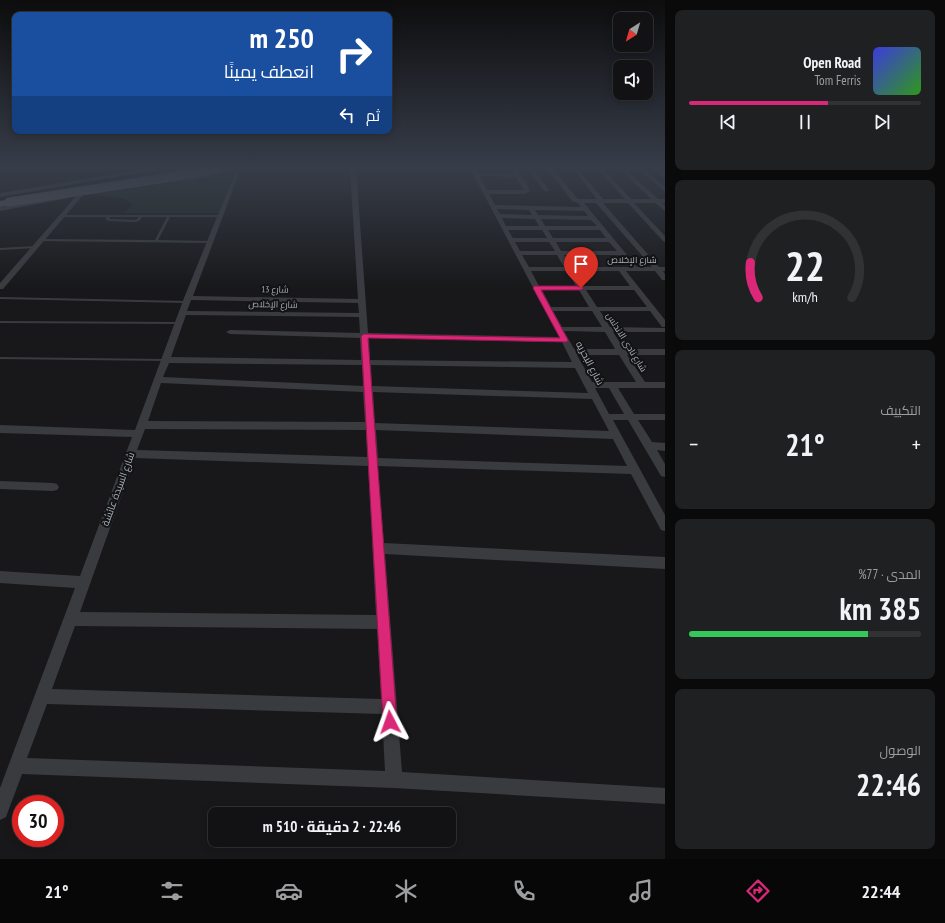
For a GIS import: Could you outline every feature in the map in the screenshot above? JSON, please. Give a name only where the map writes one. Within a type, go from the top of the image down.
[{"type":"street","points":[[0,287],[68,208]]},
{"type":"street","name":"شارع السيدة عائشة","points":[[0,811],[165,360],[223,208]]},
{"type":"street","points":[[356,208],[394,780]]},
{"type":"street","name":"شارع البحريه","points":[[494,208],[665,526]]},
{"type":"street","name":"شارع نادى الاندلس","points":[[531,208],[642,385]]},
{"type":"street","points":[[536,208],[585,209],[635,269]]},
{"type":"street","points":[[606,208],[661,269],[665,278]]},
{"type":"street","points":[[634,208],[665,240]]},
{"type":"street","points":[[498,216],[592,218]]},
{"type":"street","points":[[504,228],[601,228]]},
{"type":"street","points":[[511,240],[611,240]]},
{"type":"street","points":[[518,253],[622,253]]},
{"type":"street","name":"شارع الإخلاص","points":[[526,269],[661,269]]},
{"type":"street","points":[[621,269],[665,325]]},
{"type":"street","points":[[536,288],[636,288]]},
{"type":"street","name":"شارع 13","points":[[184,309],[362,301]]},
{"type":"street","name":"شارع الإخلاص","points":[[184,309],[363,315]]},
{"type":"street","points":[[548,309],[653,310]]},
{"type":"street","points":[[559,329],[665,330]]},
{"type":"street","points":[[230,332],[565,340]]},
{"type":"street","points":[[571,352],[665,352]]},
{"type":"street","points":[[165,360],[578,365]]},
{"type":"street","points":[[158,380],[368,389],[595,396]]},
{"type":"street","points":[[589,385],[665,385]]},
{"type":"street","points":[[612,385],[665,473]]},
{"type":"street","points":[[606,417],[665,417]]},
{"type":"street","points":[[0,429],[371,426],[616,435]]},
{"type":"street","points":[[649,446],[665,447]]},
{"type":"street","points":[[131,454],[635,470]]},
{"type":"street","points":[[0,485],[53,487]]},
{"type":"street","points":[[379,548],[665,563]]},
{"type":"street","points":[[0,577],[84,582]]},
{"type":"street","points":[[71,619],[384,622]]},
{"type":"street","points":[[42,696],[389,707]]},
{"type":"street","points":[[16,766],[394,780],[665,796]]},
{"type":"lane","points":[[61,216],[109,216],[107,219],[109,220],[135,221],[141,216],[220,216]]},
{"type":"lane","points":[[156,242],[169,216]]},
{"type":"lane","points":[[41,240],[210,242]]},
{"type":"lane","points":[[0,249],[35,247]]},
{"type":"lane","points":[[0,298],[184,309]]},
{"type":"lane","points":[[0,322],[184,309]]},
{"type":"lane","points":[[0,358],[165,360]]},
{"type":"shaded area","points":[[129,208],[220,208],[218,213],[123,213]]},
{"type":"route","points":[[390,722],[367,362],[364,336],[565,340],[536,288],[581,288]]}]
